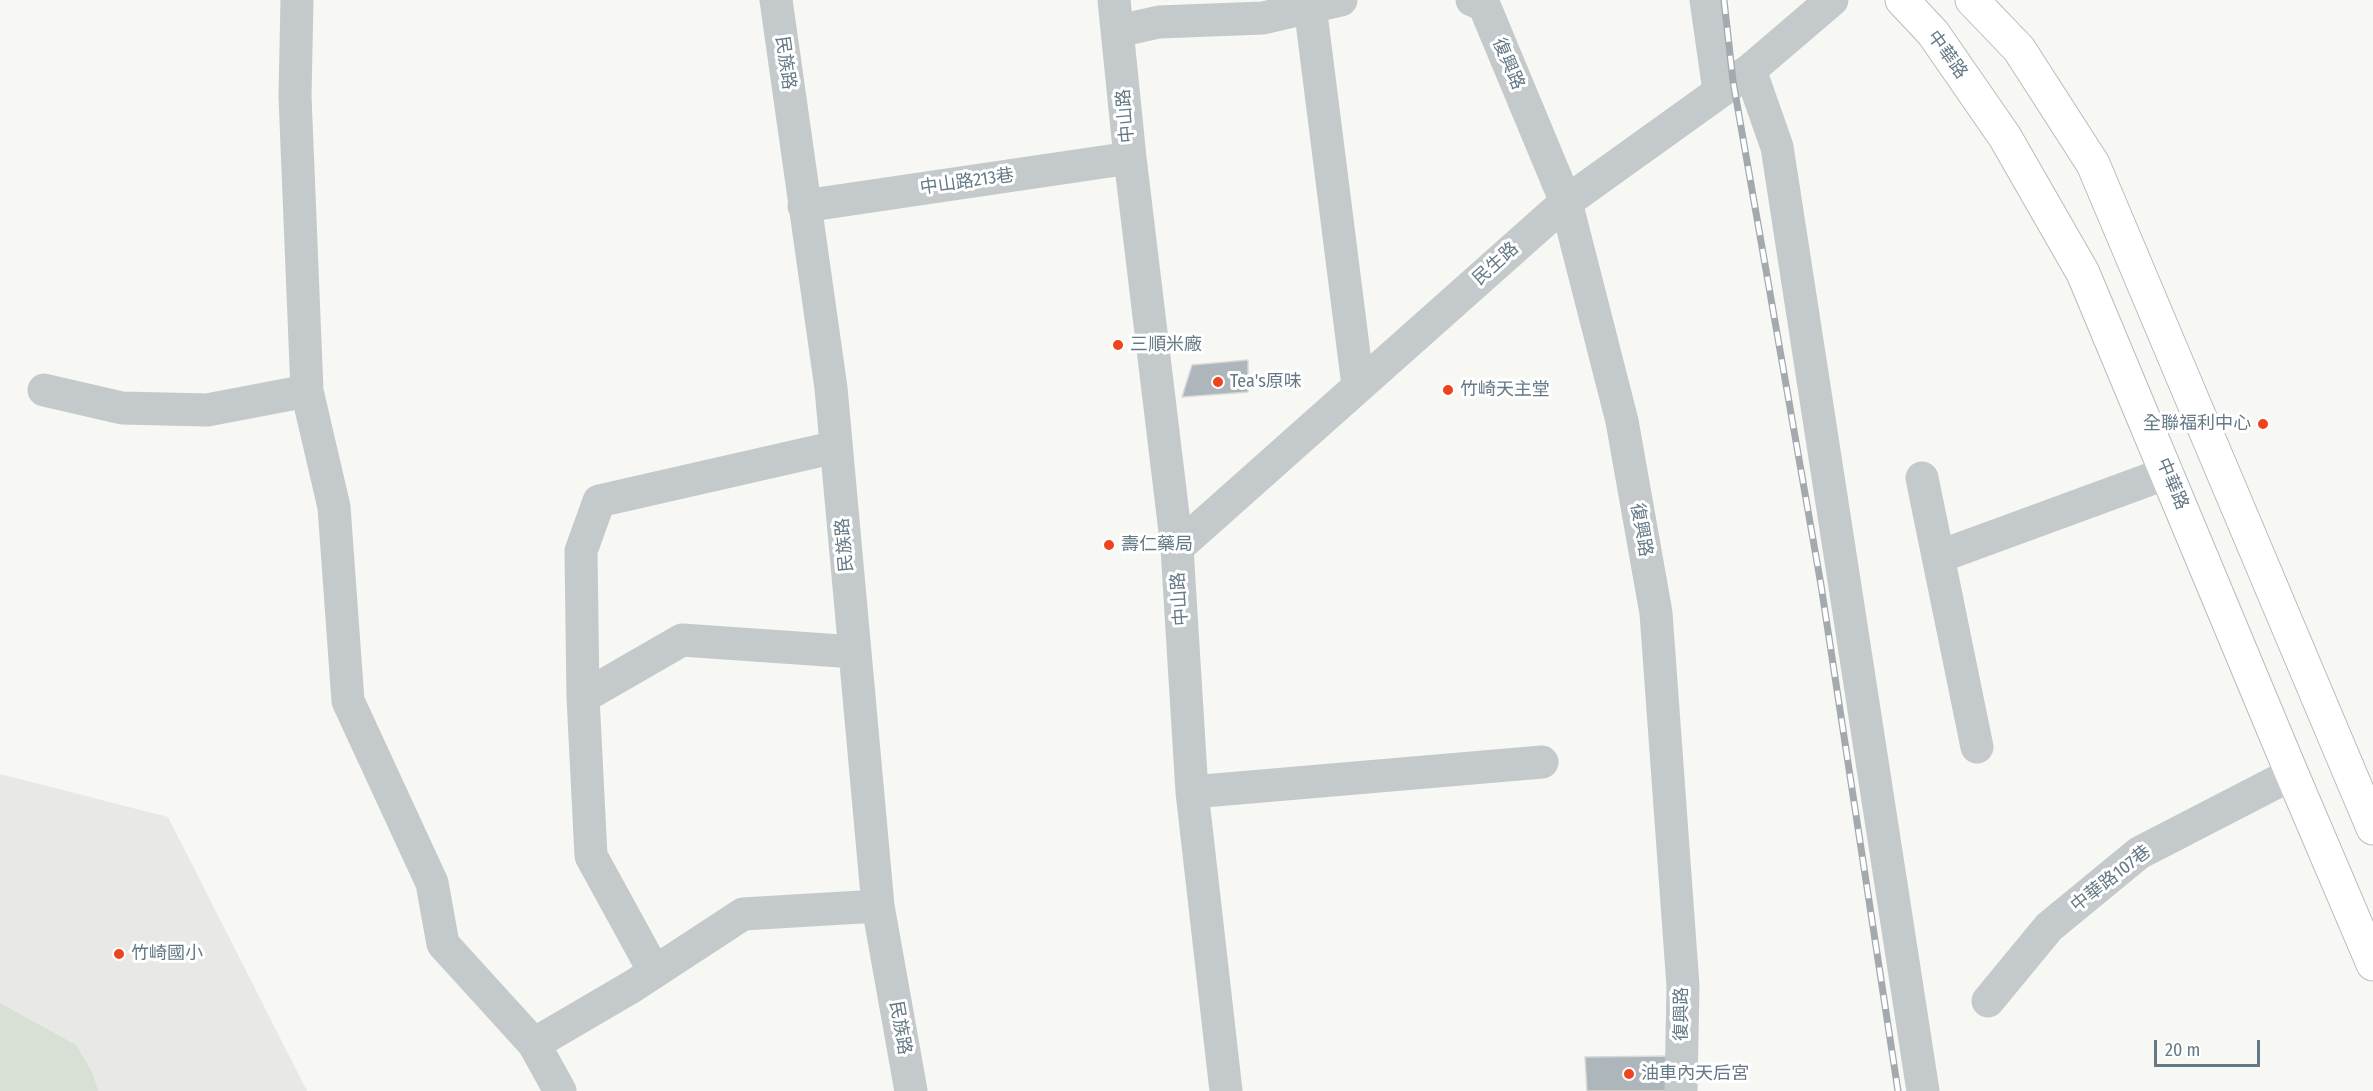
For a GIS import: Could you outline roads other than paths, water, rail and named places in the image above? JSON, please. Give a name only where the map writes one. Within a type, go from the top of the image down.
[{"type":"main road","name":"中華路","points":[[1902,0],[1933,33],[2006,137],[2083,273],[2373,964]]},
{"type":"main road","points":[[1972,0],[2019,49],[2093,164],[2370,814]]},
{"type":"street","points":[[297,0],[295,96],[307,391],[334,507],[348,701],[432,883],[443,944],[534,1044],[560,1091]]},
{"type":"street","name":"民族路","points":[[776,0],[831,388],[878,906],[911,1091]]},
{"type":"street","name":"復興路","points":[[1472,0],[1484,5],[1566,202],[1622,421],[1656,613],[1683,986],[1681,1091]]},
{"type":"street","points":[[1706,0],[1719,91]]},
{"type":"street","name":"民生路","points":[[1177,548],[1566,202],[1750,70],[1832,0]]},
{"type":"street","points":[[1116,15],[1159,22],[1263,18],[1326,3],[1358,386]]},
{"type":"street","name":"中山路","points":[[1116,15],[1130,158],[1177,548],[1192,792],[1226,1091]]},
{"type":"street","points":[[1750,70],[1777,147],[1923,1091]]},
{"type":"street","name":"中山路213巷","points":[[804,206],[1130,158]]},
{"type":"street","points":[[44,390],[122,408],[207,410],[307,391]]},
{"type":"street","points":[[654,971],[591,856],[583,697],[581,551],[599,501],[836,447]]},
{"type":"street","points":[[1938,557],[2167,473]]},
{"type":"street","points":[[1922,478],[1977,747]]},
{"type":"street","points":[[583,697],[682,640],[855,652]]},
{"type":"street","points":[[1192,792],[1542,762]]},
{"type":"street","name":"中華路107巷","points":[[1988,1001],[2049,927],[2139,853],[2292,774]]},
{"type":"street","points":[[534,1044],[633,986],[743,914],[878,906]]},
{"type":"railway","points":[[1724,0],[1733,81],[1821,585],[1898,1091]]},
{"type":"place","name":"三順米廠","points":[[1118,345]]},
{"type":"place","name":"Tea's原味","points":[[1218,382]]},
{"type":"place","name":"竹崎天主堂","points":[[1448,390]]},
{"type":"place","name":"全聯福利中心","points":[[2263,424]]},
{"type":"place","name":"壽仁藥局","points":[[1109,545]]},
{"type":"place","name":"竹崎國小","points":[[119,954]]},
{"type":"place","name":"油車內天后宮","points":[[1629,1074]]}]
